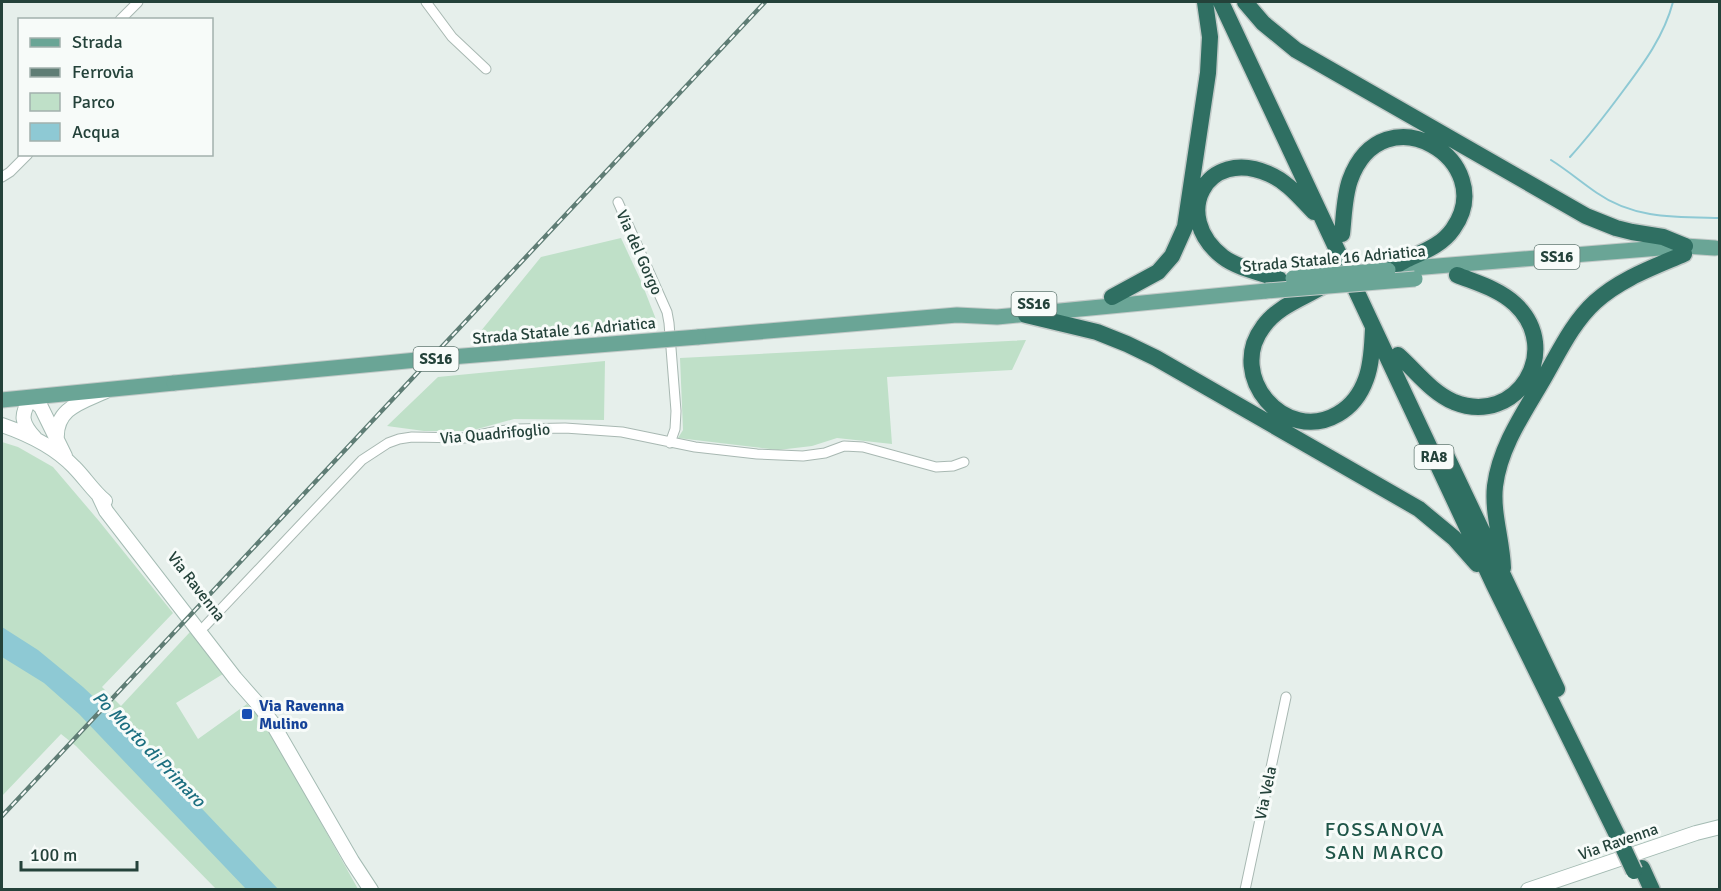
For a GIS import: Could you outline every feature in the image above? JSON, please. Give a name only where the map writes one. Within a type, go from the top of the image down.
[{"type":"highway","points":[[1112,297],[1158,272],[1172,255],[1185,227],[1208,73],[1210,37],[1205,2]]},
{"type":"highway","name":"RA8","points":[[1221,2],[1374,328],[1499,580],[1638,870]]},
{"type":"highway","name":"RA8","points":[[1231,2],[1342,234],[1499,580]]},
{"type":"highway","points":[[1245,2],[1263,23],[1296,50],[1558,200],[1604,224],[1663,237],[1685,250]]},
{"type":"highway","points":[[1342,234],[1350,180],[1360,162],[1373,148],[1388,139],[1397,137],[1416,138],[1433,144],[1448,156],[1458,173],[1464,191],[1463,210],[1429,266],[1406,260],[1388,270]]},
{"type":"highway","points":[[1279,279],[1261,281],[1223,257],[1210,245],[1200,229],[1197,214],[1198,198],[1205,185],[1216,174],[1224,170],[1242,167],[1269,174],[1298,193],[1326,224]]},
{"type":"highway","points":[[1499,580],[1503,549],[1496,513],[1495,486],[1505,448],[1514,430],[1564,343],[1586,311],[1619,285],[1685,250]]},
{"type":"highway","points":[[1398,355],[1431,387],[1446,398],[1464,405],[1482,407],[1491,405],[1508,398],[1520,389],[1531,373],[1536,356],[1535,338],[1528,322],[1516,305],[1498,292],[1457,275]]},
{"type":"highway","points":[[1323,286],[1274,314],[1263,326],[1255,340],[1251,355],[1252,373],[1257,388],[1268,401],[1288,416],[1303,422],[1317,422],[1330,418],[1348,406],[1358,396],[1368,373],[1374,328]]},
{"type":"highway","points":[[1026,315],[1097,332],[1141,350],[1405,501],[1454,538],[1499,580]]},
{"type":"highway","points":[[1638,870],[1643,890]]},
{"type":"highway","points":[[1638,870],[1652,890]]},
{"type":"main road","name":"Strada Statale 16 Adriatica","points":[[1429,266],[1457,275],[1717,247]]},
{"type":"main road","name":"Strada Statale 16 Adriatica","points":[[31,398],[438,358],[957,315],[996,307],[1261,281],[1323,286],[1429,266],[1685,250]]},
{"type":"main road","name":"Strada Statale 16 Adriatica","points":[[1279,279],[1388,270]]},
{"type":"main road","name":"Strada Statale 16 Adriatica","points":[[957,315],[997,317],[1026,315],[1261,281]]},
{"type":"main road","points":[[58,443],[58,426],[61,418],[80,402],[108,390]]},
{"type":"main road","name":"SS16","points":[[2,400],[31,398]]},
{"type":"main road","name":"Via Ravenna","points":[[37,440],[25,427],[24,422],[23,413],[31,398],[41,407],[67,460]]},
{"type":"main road","name":"Via Ravenna","points":[[2,425],[50,447],[67,460],[111,506],[239,670],[258,704],[286,744],[371,890]]},
{"type":"main road","name":"Via Ravenna","points":[[99,496],[106,511],[235,678],[258,704]]},
{"type":"main road","name":"Via Ravenna","points":[[1528,890],[1696,833],[1719,828]]},
{"type":"street","points":[[122,18],[138,2]]},
{"type":"street","points":[[426,2],[452,37],[486,69]]},
{"type":"street","points":[[2,177],[26,156]]},
{"type":"street","name":"Via del Gorgo","points":[[618,202],[667,312],[676,411],[675,429],[670,443]]},
{"type":"street","name":"Via Quadrifoglio","points":[[205,626],[362,460],[388,443],[399,439],[464,438],[498,431],[549,428],[622,432],[695,447],[783,456],[825,453],[844,446],[863,447],[936,467],[953,466],[964,462]]},
{"type":"street","name":"Via Vela","points":[[1245,890],[1286,697]]},
{"type":"green space","points":[[621,238],[657,322],[476,337],[541,257]]},
{"type":"green space","points":[[1026,340],[1012,370],[887,377],[892,444],[837,438],[812,446],[778,450],[678,438],[683,430],[680,358]]},
{"type":"green space","points":[[605,361],[604,420],[514,419],[470,431],[424,431],[387,426],[438,377]]},
{"type":"green space","points":[[2,442],[18,447],[53,467],[173,613],[102,687],[121,706],[190,632],[223,674],[176,703],[198,739],[247,704],[267,726],[358,889],[216,889],[76,746],[61,734],[2,796]]},
{"type":"water","points":[[2,627],[38,650],[118,720],[278,889],[246,889],[79,714],[44,683],[2,657]]},
{"type":"waterway","points":[[1570,157],[1646,60],[1659,38],[1673,2]]},
{"type":"waterway","points":[[1551,160],[1597,193],[1626,208],[1656,215],[1720,218]]},
{"type":"railway","points":[[2,816],[765,2]]},
{"type":"place","name":"Via Ravenna Mulino","points":[[247,714]]},
{"type":"district","name":"FOSSANOVA SAN MARCO","points":[[1385,840]]},
{"type":"water label","name":"Po Morto di Primaro","points":[[149,749]]}]
